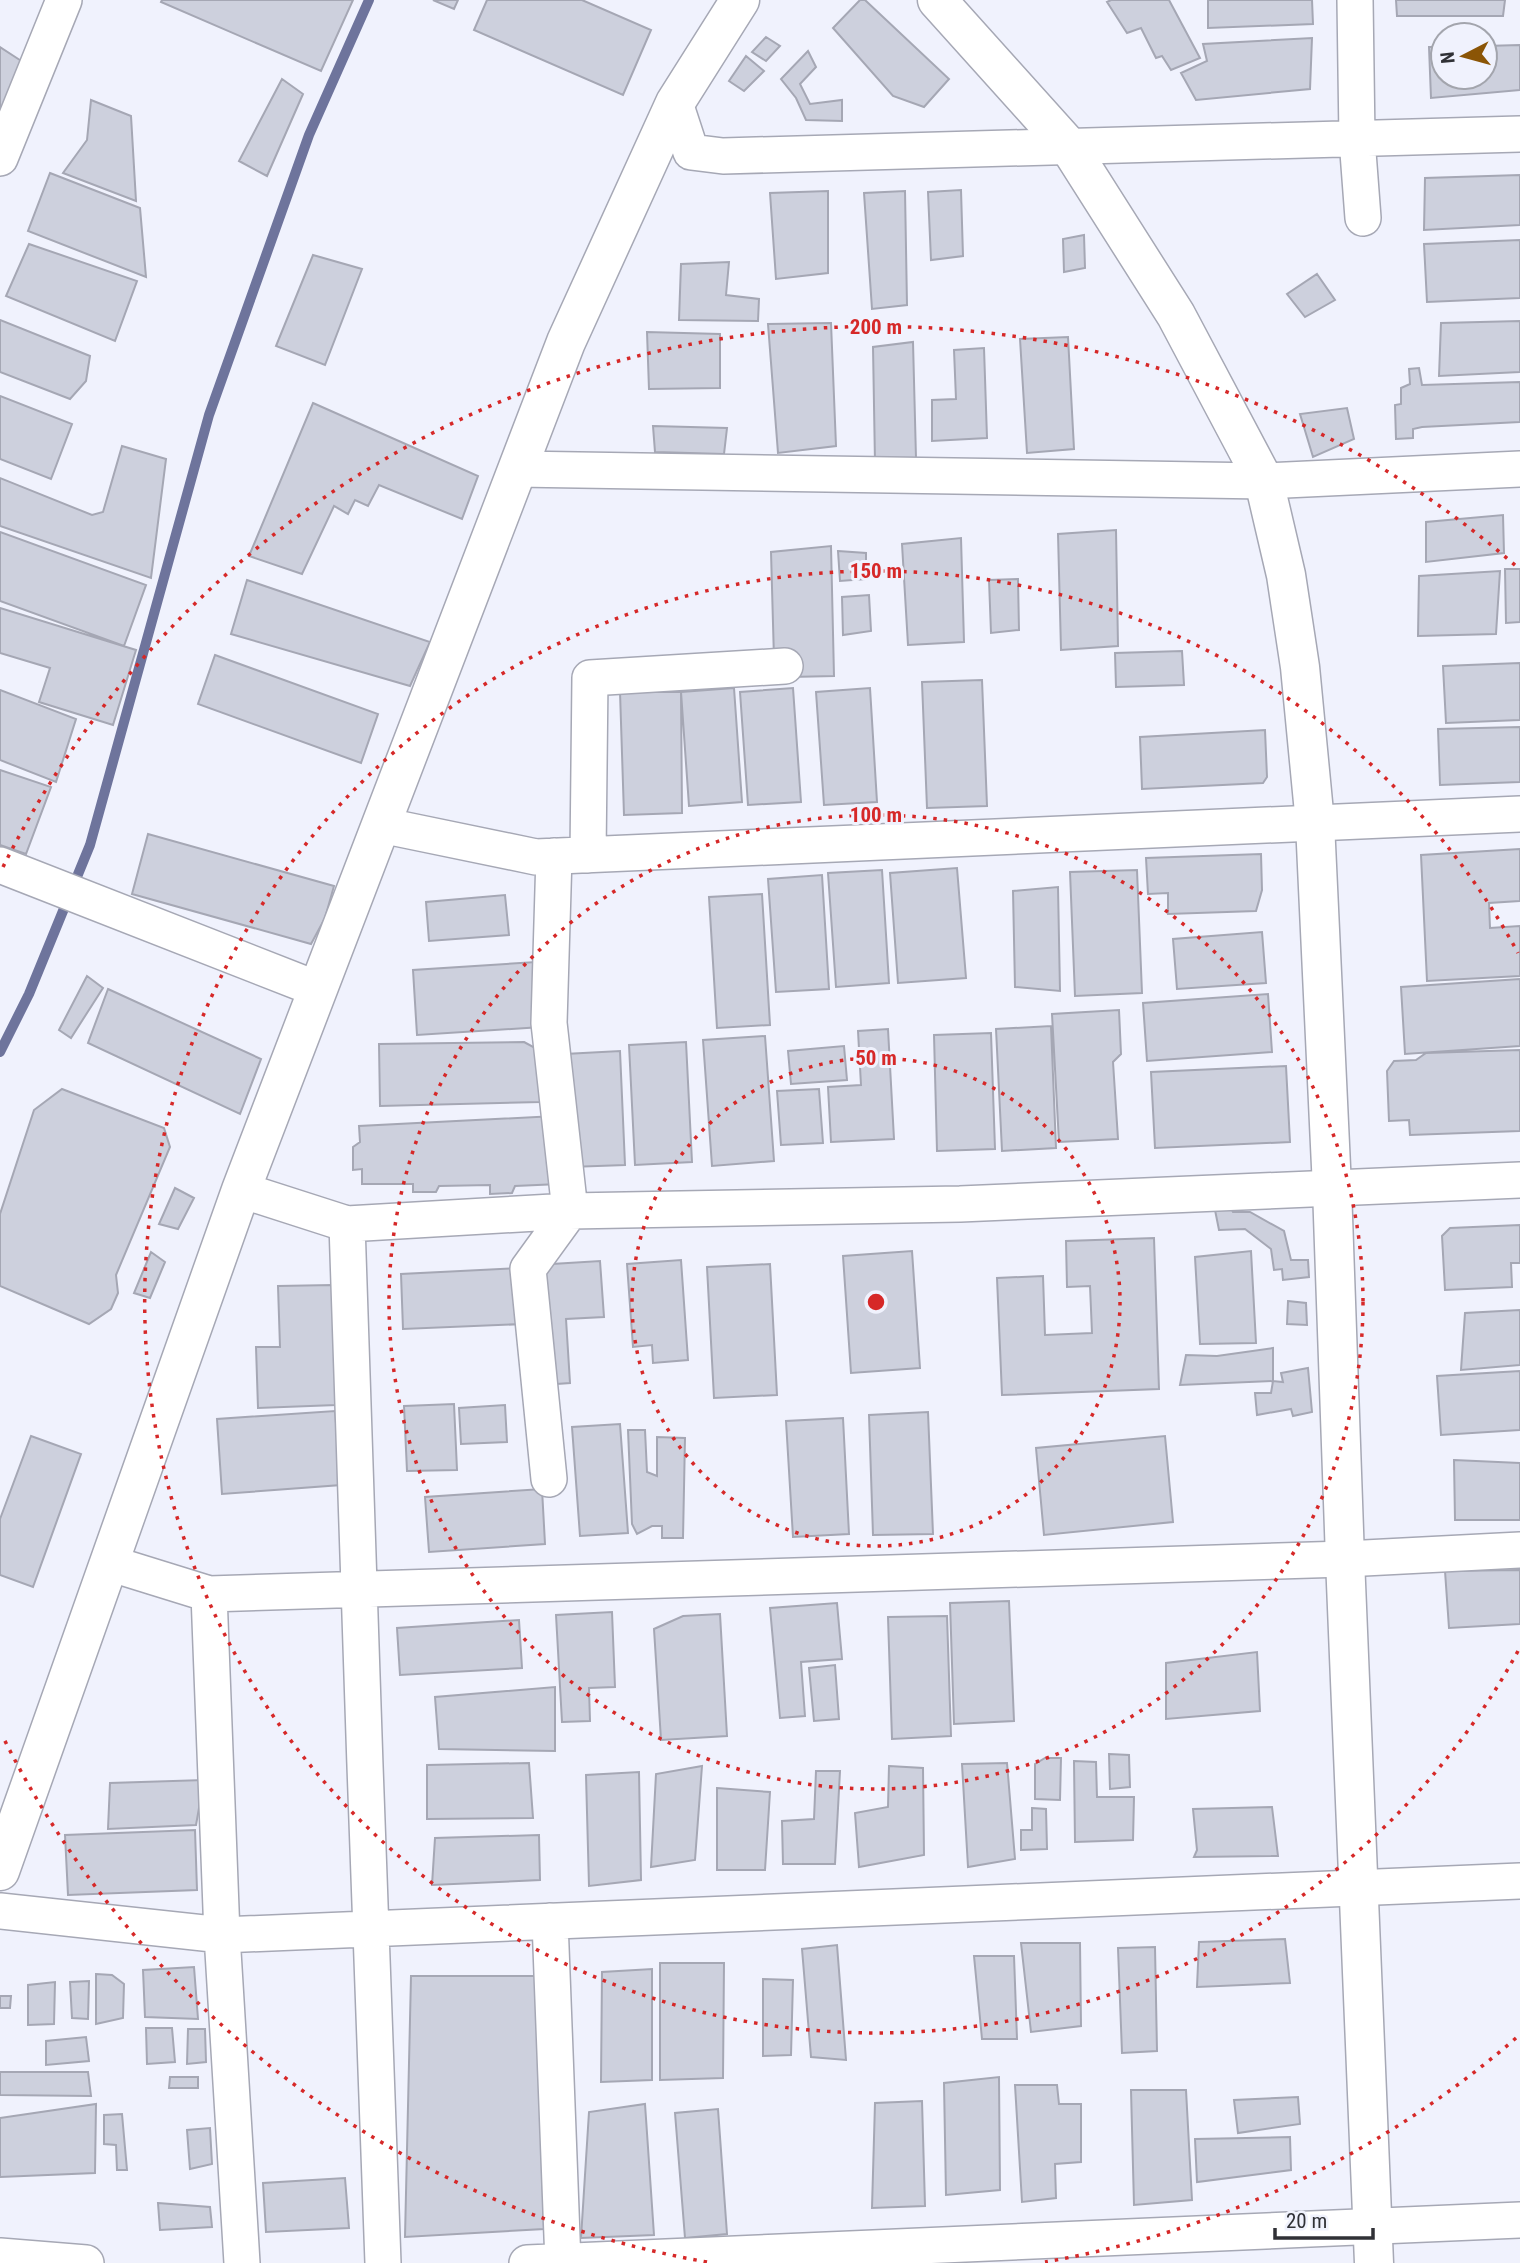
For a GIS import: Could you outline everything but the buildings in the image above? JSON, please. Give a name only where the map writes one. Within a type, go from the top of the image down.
[{"type":"street","points":[[0,158],[64,0]]},
{"type":"street","points":[[0,1871],[241,1190],[566,342],[675,103],[740,0]]},
{"type":"street","points":[[937,0],[1070,148],[1176,316],[1264,481],[1286,575],[1300,667],[1315,823],[1374,2263]]},
{"type":"street","points":[[1355,0],[1357,139],[1363,218]]},
{"type":"street","points":[[675,103],[691,152],[723,156],[1520,134]]},
{"type":"street","points":[[517,469],[1264,481],[1520,469]]},
{"type":"street","points":[[588,855],[590,678],[785,666]]},
{"type":"street","points":[[381,825],[536,857],[1520,814]]},
{"type":"street","points":[[549,1479],[528,1269],[570,1211],[549,1023],[554,856]]},
{"type":"street","points":[[0,865],[317,989]]},
{"type":"street","points":[[241,1190],[347,1224],[570,1211],[960,1203],[1520,1180]]},
{"type":"street","points":[[347,1224],[369,1928],[383,2263]]},
{"type":"street","points":[[109,1563],[209,1594],[1345,1559],[1520,1550]]},
{"type":"street","points":[[209,1594],[222,1935],[242,2263]]},
{"type":"street","points":[[0,1911],[222,1935],[1520,1881]]},
{"type":"street","points":[[550,1921],[563,2262]]},
{"type":"street","points":[[527,2263],[1520,2220]]},
{"type":"street","points":[[0,2256],[86,2263]]},
{"type":"waterway","points":[[0,1052],[29,994],[90,845],[209,415],[309,135],[369,0]]}]
